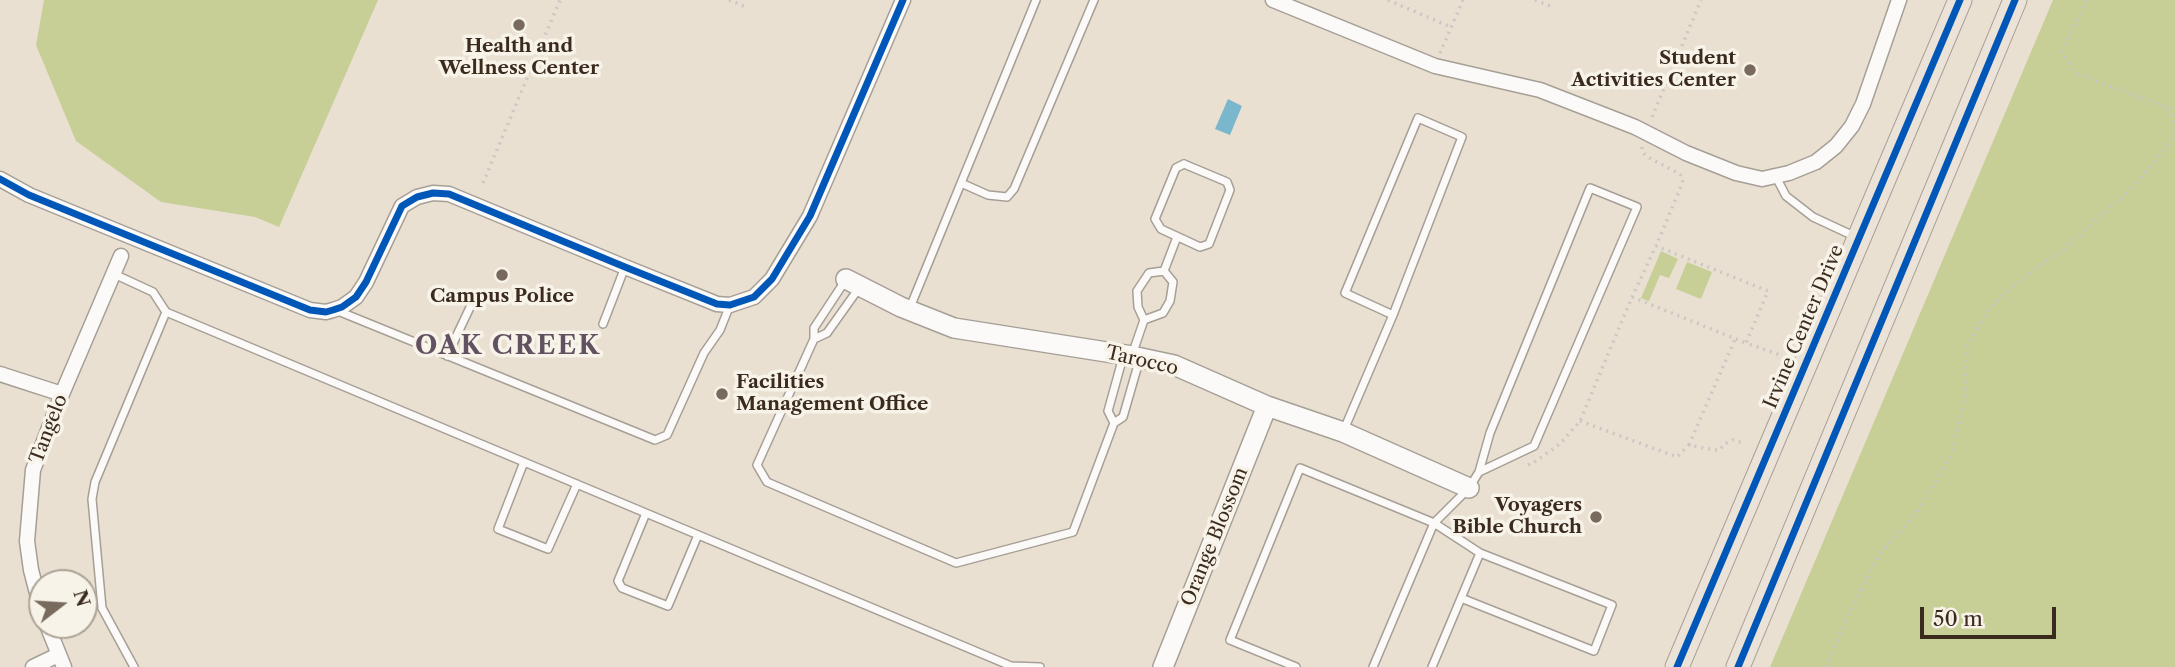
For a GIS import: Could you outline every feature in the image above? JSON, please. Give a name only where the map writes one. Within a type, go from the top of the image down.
[{"type":"main road","name":"Irvine Center Drive","points":[[1676,667],[1960,0]]},
{"type":"main road","points":[[1738,667],[2015,0]]},
{"type":"street","points":[[0,180],[22,192],[310,310],[326,312],[342,307],[356,297],[366,282],[402,206],[417,197],[433,193],[449,194],[717,304],[730,305],[754,298],[772,279],[810,216],[903,0]]},
{"type":"street","points":[[1273,0],[1435,66],[1540,90],[1635,127],[1686,153],[1736,173],[1762,179],[1816,162],[1836,146],[1852,126],[1863,104],[1899,0]]},
{"type":"street","name":"Tangelo","points":[[31,569],[27,541],[33,470],[121,256]]},
{"type":"street","name":"Tarocco","points":[[854,282],[909,310],[954,328],[1174,365],[1267,406],[1474,480]]},
{"type":"street","points":[[0,374],[62,394]]},
{"type":"street","name":"Orange Blossom","points":[[1163,667],[1267,406]]},
{"type":"street","points":[[33,667],[61,661],[52,639]]},
{"type":"lane","points":[[909,310],[1036,0]]},
{"type":"lane","points":[[961,183],[988,195],[1007,197],[1014,189],[1094,0]]},
{"type":"lane","points":[[1343,432],[1393,315],[1462,137],[1418,118],[1345,293],[1393,315]]},
{"type":"lane","points":[[1184,164],[1227,182],[1230,190],[1209,244],[1200,247],[1177,237],[1161,229],[1155,219],[1176,168],[1184,164]]},
{"type":"lane","points":[[1776,176],[1786,196],[1813,217],[1858,239]]},
{"type":"lane","points":[[1373,667],[1434,523],[1474,480],[1534,446],[1637,207],[1590,188],[1490,433],[1474,480]]},
{"type":"lane","points":[[1164,271],[1177,237]]},
{"type":"lane","points":[[603,324],[625,267]]},
{"type":"lane","points":[[1144,320],[1163,313],[1170,301],[1173,282],[1164,271]]},
{"type":"lane","points":[[1114,423],[1108,411],[1144,320],[1138,307],[1137,291],[1149,274],[1164,271]]},
{"type":"lane","points":[[114,274],[153,292],[166,312],[1011,666],[1040,667]]},
{"type":"lane","points":[[854,282],[814,328],[814,339],[757,465],[767,482],[956,564],[1073,532],[1114,423],[1124,417],[1132,356]]},
{"type":"lane","points":[[814,339],[827,333],[854,282]]},
{"type":"lane","points":[[447,356],[472,301]]},
{"type":"lane","points":[[333,310],[655,440],[667,435],[704,353],[720,330],[730,305]]},
{"type":"lane","points":[[134,667],[102,608],[92,499],[94,482],[166,312]]},
{"type":"lane","points":[[524,462],[498,529],[548,549],[577,484]]},
{"type":"lane","points":[[1296,667],[1230,640],[1300,468],[1434,523],[1480,553],[1612,605],[1594,652],[1461,598]]},
{"type":"lane","points":[[646,513],[618,580],[622,588],[668,606],[698,535]]},
{"type":"lane","points":[[1432,667],[1480,553]]},
{"type":"path","points":[[483,183],[560,0]]},
{"type":"path","points":[[729,0],[746,7]]},
{"type":"path","points":[[1388,0],[1451,27]]},
{"type":"path","points":[[1435,66],[1463,0]]},
{"type":"path","points":[[1535,0],[1550,6]]},
{"type":"path","points":[[2087,0],[2062,50],[2075,73],[2169,108],[2175,124]]},
{"type":"path","points":[[1826,667],[1880,552],[1914,515],[1951,456],[1965,399],[1967,347],[1988,310],[2020,280],[2065,248],[2129,191],[2158,158],[2175,133]]},
{"type":"path","points":[[1735,339],[1689,445],[1677,457],[1580,421],[1656,246],[1768,291],[1746,343]]},
{"type":"path","points":[[1632,297],[1780,355]]},
{"type":"path","points":[[1689,445],[1720,450],[1732,440],[1743,443]]},
{"type":"green space","points":[[44,0],[378,0],[279,227],[255,217],[161,202],[76,141],[36,45]]},
{"type":"green space","points":[[2053,0],[2175,0],[2175,667],[1770,667]]},
{"type":"green space","points":[[1661,251],[1678,259],[1669,278],[1660,275],[1649,301],[1641,298]]},
{"type":"green space","points":[[1687,262],[1712,272],[1701,299],[1676,289]]},
{"type":"water","points":[[1228,99],[1242,106],[1230,135],[1215,129]]},
{"type":"cycle path","points":[[0,179],[29,195],[310,310],[326,312],[342,307],[356,297],[366,282],[402,206],[417,197],[433,193],[449,194],[717,304],[730,305],[754,297],[772,279],[810,216],[903,0]]},
{"type":"cycle path","points":[[1677,667],[1960,0]]},
{"type":"cycle path","points":[[1738,667],[2015,0]]},
{"type":"place","name":"Health and Wellness Center","points":[[519,25]]},
{"type":"place","name":"Student Activities Center","points":[[1750,70]]},
{"type":"place","name":"Campus Police","points":[[502,275]]},
{"type":"place","name":"Facilities Management Office","points":[[722,394]]},
{"type":"place","name":"Voyagers Bible Church","points":[[1596,517]]},
{"type":"district","name":"OAK CREEK","points":[[508,346]]}]
